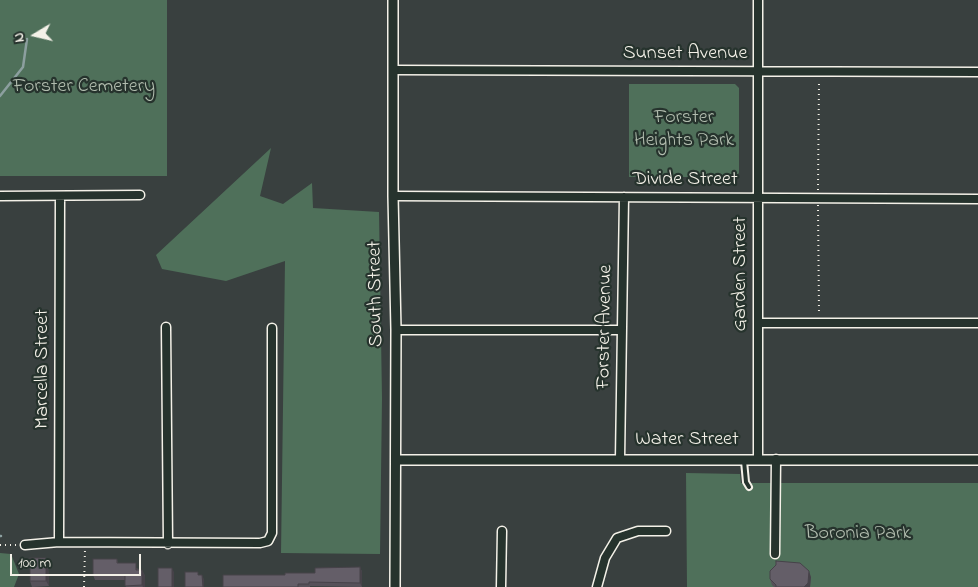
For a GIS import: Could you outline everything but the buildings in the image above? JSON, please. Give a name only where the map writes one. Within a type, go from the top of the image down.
[{"type":"street","name":"South Street","points":[[393,0],[393,196],[396,330],[395,587]]},
{"type":"street","name":"Garden Street","points":[[758,0],[758,459]]},
{"type":"street","name":"Sunset Avenue","points":[[393,70],[978,72]]},
{"type":"street","points":[[0,196],[140,195]]},
{"type":"street","name":"Marcella Street","points":[[60,196],[60,542]]},
{"type":"street","name":"Divide Street","points":[[393,196],[978,199]]},
{"type":"street","name":"Forster Avenue","points":[[620,459],[624,197]]},
{"type":"street","points":[[758,323],[978,323]]},
{"type":"street","points":[[166,327],[168,544]]},
{"type":"street","points":[[25,545],[60,542],[168,544],[260,543],[268,541],[272,533],[272,328]]},
{"type":"street","points":[[396,330],[622,330]]},
{"type":"street","points":[[776,459],[776,554]]},
{"type":"street","name":"Water Street","points":[[396,460],[978,460]]},
{"type":"street","points":[[597,587],[604,558],[617,538],[638,531],[666,531]]},
{"type":"street","points":[[501,587],[502,532]]},
{"type":"lane","points":[[744,459],[746,482],[749,487]]},
{"type":"path","points":[[84,587],[85,543]]},
{"type":"path","points":[[0,545],[25,545]]},
{"type":"green space","name":"Forster Cemetery","points":[[0,0],[167,0],[167,176],[0,176]]},
{"type":"green space","name":"Forster Heights Park","points":[[629,84],[735,84],[739,88],[739,173],[735,177],[629,177]]},
{"type":"green space","points":[[271,148],[260,196],[283,204],[312,183],[313,208],[379,212],[382,398],[380,554],[281,553],[285,261],[226,281],[162,269],[156,255]]},
{"type":"green space","name":"Boronia Park","points":[[686,473],[740,474],[741,483],[978,483],[978,587],[687,587]]},
{"type":"green space","points":[[0,553],[11,554],[19,574],[14,587],[0,587]]},
{"type":"waterway","points":[[0,96],[23,67],[27,39]]}]
